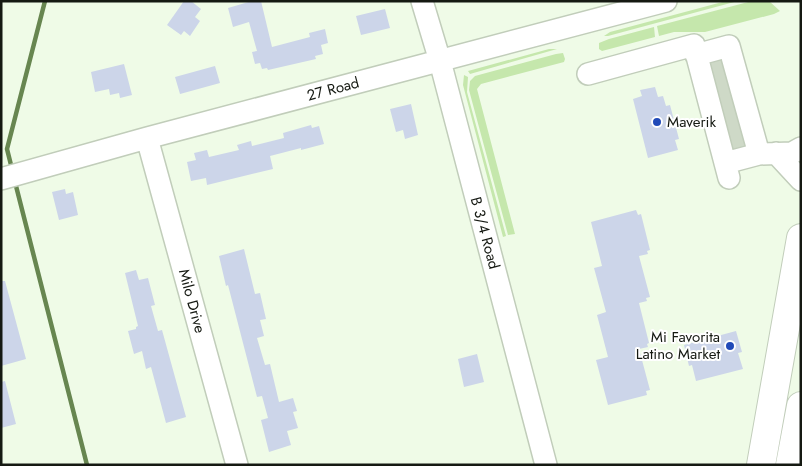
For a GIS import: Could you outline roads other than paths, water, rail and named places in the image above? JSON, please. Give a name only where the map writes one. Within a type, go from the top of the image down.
[{"type":"highway","points":[[761,465],[801,238]]},
{"type":"highway","points":[[790,465],[801,406]]},
{"type":"street","name":"B 3/4 Road","points":[[422,1],[440,60],[546,465]]},
{"type":"street","name":"27 Road","points":[[1,180],[147,138],[666,1]]},
{"type":"street","points":[[588,74],[694,45],[696,56],[732,117],[801,180]]},
{"type":"street","points":[[696,56],[729,46],[732,117]]},
{"type":"street","points":[[732,117],[792,153],[801,148]]},
{"type":"street","name":"Milo Drive","points":[[147,138],[237,465]]},
{"type":"waterway","points":[[12,169],[7,149],[45,1]]},
{"type":"waterway","points":[[15,182],[87,465]]},
{"type":"tunnel","points":[[712,73],[730,68]]},
{"type":"tunnel","points":[[717,91],[734,86]]},
{"type":"tunnel","points":[[722,110],[740,105]]},
{"type":"tunnel","points":[[727,128],[744,123]]},
{"type":"tunnel","points":[[731,146],[749,142]]},
{"type":"place","name":"Maverik","points":[[657,122]]},
{"type":"place","name":"Mi Favorita Latino Market","points":[[730,346]]}]
